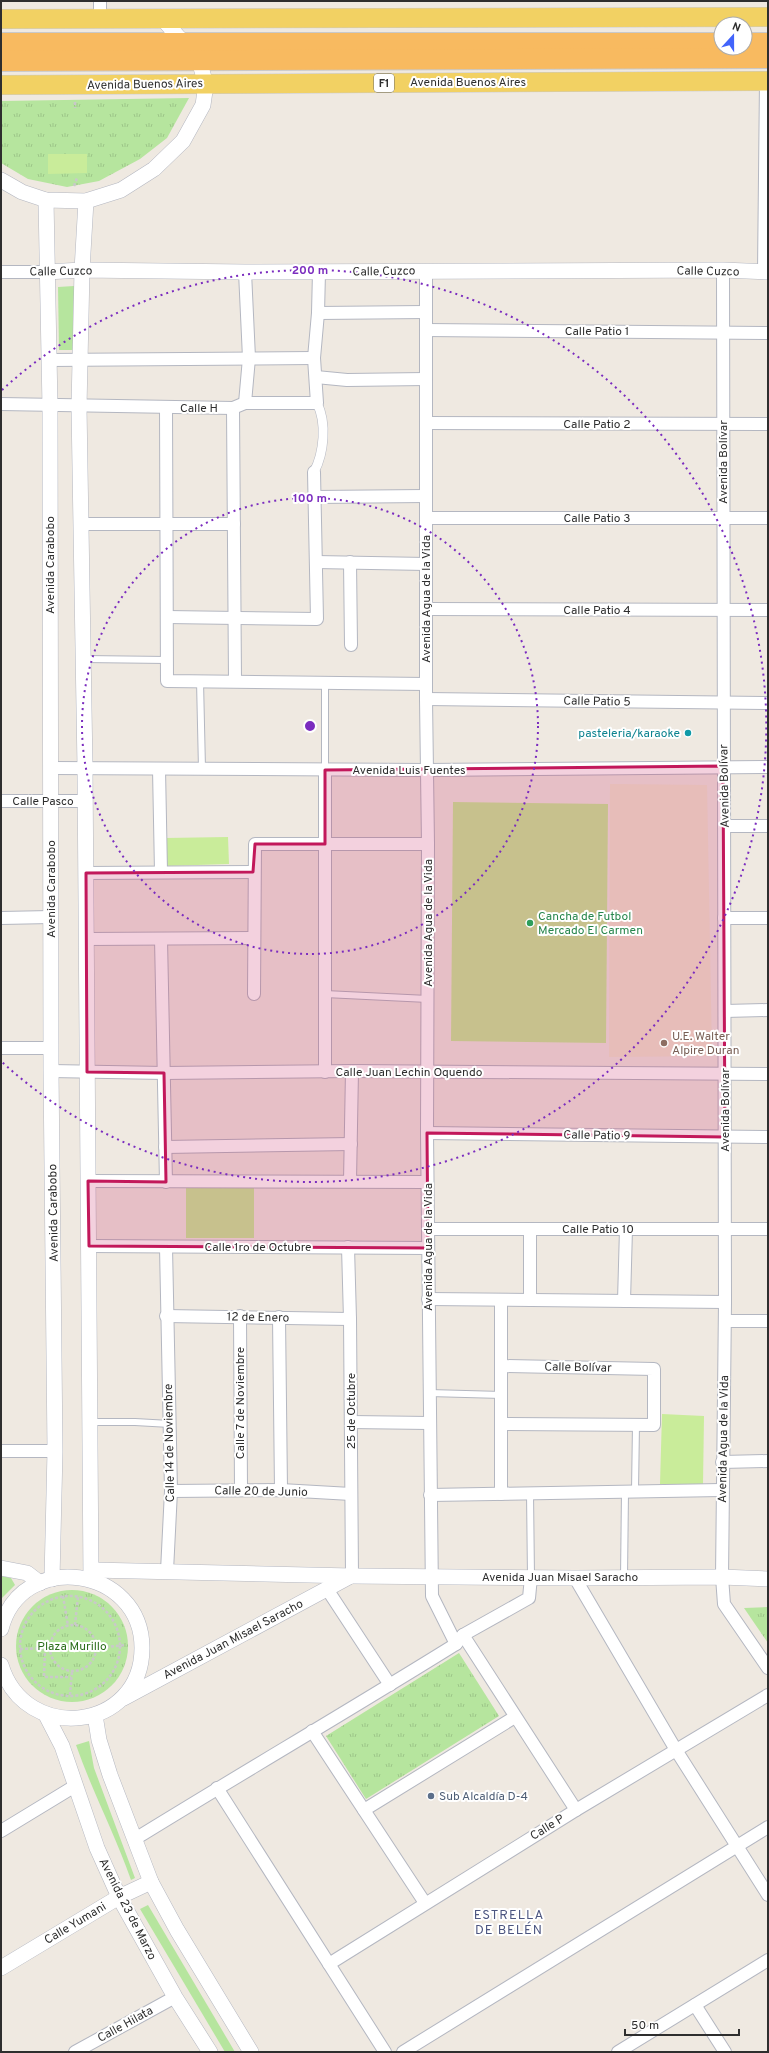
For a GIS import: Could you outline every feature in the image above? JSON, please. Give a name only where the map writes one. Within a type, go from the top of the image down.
[{"type":"highway","points":[[1,43],[713,43]]},
{"type":"highway","points":[[753,43],[768,43]]},
{"type":"highway","name":"Avenida Buenos Aires","points":[[1,61],[768,58]]},
{"type":"main road","points":[[1,19],[100,10],[162,18],[768,17]]},
{"type":"main road","name":"Avenida Buenos Aires","points":[[1,85],[767,81]]},
{"type":"street","points":[[1,180],[22,192],[46,200],[86,201],[121,190],[154,169],[183,141],[204,105],[206,84],[199,61],[162,18]]},
{"type":"street","points":[[766,272],[767,81]]},
{"type":"street","name":"Avenida Carabobo","points":[[46,200],[46,272],[50,407],[51,1071],[55,1450],[46,1581]]},
{"type":"street","points":[[86,201],[82,270],[79,406],[84,659],[92,1575]]},
{"type":"street","name":"Calle Cuzco","points":[[1,272],[82,270],[319,272],[723,270],[766,272]]},
{"type":"street","name":"Avenida Bolívar","points":[[723,270],[725,1302]]},
{"type":"street","name":"Avenida Agua de la Vida","points":[[426,271],[426,699],[428,770],[427,1182],[432,1596],[460,1640],[515,1717],[576,1810]]},
{"type":"street","points":[[245,272],[249,358],[245,403]]},
{"type":"street","points":[[167,617],[317,620],[314,472],[320,457],[322,434],[321,411],[317,403],[314,358],[318,313],[319,272]]},
{"type":"street","points":[[318,313],[426,312]]},
{"type":"street","name":"Calle Patio 1","points":[[426,330],[768,333]]},
{"type":"street","points":[[49,360],[314,358]]},
{"type":"street","points":[[316,377],[347,380],[426,379]]},
{"type":"street","name":"Calle H","points":[[1,404],[50,407],[233,408],[245,403],[317,403]]},
{"type":"street","points":[[166,407],[167,681],[426,684]]},
{"type":"street","points":[[233,408],[236,618],[235,681]]},
{"type":"street","name":"Calle Patio 2","points":[[426,423],[768,424]]},
{"type":"street","points":[[314,497],[426,496]]},
{"type":"street","name":"Calle Patio 3","points":[[426,518],[768,518]]},
{"type":"street","points":[[82,524],[234,524]]},
{"type":"street","points":[[316,562],[426,564]]},
{"type":"street","points":[[350,562],[351,645]]},
{"type":"street","name":"Calle Patio 4","points":[[426,609],[768,610]]},
{"type":"street","name":"Calle Patio 5","points":[[426,699],[768,703]]},
{"type":"street","name":"Avenida Luis Fuentes","points":[[51,768],[428,770],[724,766],[768,767]]},
{"type":"street","points":[[159,769],[161,872]]},
{"type":"street","points":[[325,770],[325,1072]]},
{"type":"street","name":"Calle Pasco","points":[[1,801],[85,801]]},
{"type":"street","points":[[724,826],[768,826]]},
{"type":"street","points":[[254,994],[253,872],[255,844],[428,844]]},
{"type":"street","points":[[86,873],[253,872]]},
{"type":"street","points":[[1,918],[51,917]]},
{"type":"street","points":[[724,918],[768,918]]},
{"type":"street","points":[[87,940],[253,938]]},
{"type":"street","points":[[161,939],[166,1182]]},
{"type":"street","points":[[725,1011],[768,1010]]},
{"type":"street","points":[[1,1048],[51,1048]]},
{"type":"street","name":"Calle Juan Lechin Oquendo","points":[[51,1071],[164,1073],[352,1072],[768,1074]]},
{"type":"street","points":[[350,1181],[352,1072]]},
{"type":"street","name":"Calle Patio 9","points":[[427,1133],[768,1137]]},
{"type":"street","points":[[165,1147],[351,1144]]},
{"type":"street","points":[[88,1181],[427,1182]]},
{"type":"street","name":"Calle Patio 10","points":[[428,1229],[768,1229]]},
{"type":"street","points":[[530,1229],[530,1300]]},
{"type":"street","points":[[624,1301],[626,1229]]},
{"type":"street","name":"Calle 1ro de Octubre","points":[[89,1246],[428,1248]]},
{"type":"street","name":"Calle 14 de Noviembre","points":[[166,1247],[166,1316],[171,1491],[167,1570]]},
{"type":"street","name":"25 de Octubre","points":[[348,1247],[352,1576]]},
{"type":"street","points":[[428,1299],[725,1302]]},
{"type":"street","points":[[501,1300],[501,1494]]},
{"type":"street","name":"Avenida Agua de la Vida","points":[[725,1302],[721,1490],[722,1577],[724,1604],[768,1668]]},
{"type":"street","name":"12 de Enero","points":[[166,1316],[240,1316],[350,1319]]},
{"type":"street","name":"Calle 7 de Noviembre","points":[[240,1316],[241,1490]]},
{"type":"street","points":[[279,1318],[281,1490]]},
{"type":"street","points":[[725,1321],[768,1321]]},
{"type":"street","name":"Calle Bolívar","points":[[502,1366],[654,1369],[654,1425],[636,1424]]},
{"type":"street","points":[[351,1422],[429,1423]]},
{"type":"street","points":[[501,1424],[636,1424]]},
{"type":"street","points":[[1,1450],[55,1450]]},
{"type":"street","points":[[722,1462],[768,1461]]},
{"type":"street","name":"Calle 20 de Junio","points":[[171,1491],[281,1490],[351,1494]]},
{"type":"street","points":[[430,1495],[721,1490]]},
{"type":"street","points":[[1,1568],[27,1573],[46,1581]]},
{"type":"street","name":"Avenida Juan Misael Saracho","points":[[92,1575],[167,1570],[352,1576],[575,1578],[722,1577],[768,1579]]},
{"type":"street","points":[[1,1665],[10,1686],[20,1698],[32,1708],[46,1714],[70,1719],[94,1715],[115,1703],[126,1693],[137,1673],[141,1658],[140,1635],[136,1620],[124,1600],[92,1575],[68,1576],[46,1581],[19,1598],[2,1621]]},
{"type":"street","name":"Avenida Juan Misael Saracho","points":[[115,1703],[352,1576]]},
{"type":"street","points":[[135,1839],[312,1730],[390,1685],[529,1598],[531,1577]]},
{"type":"street","points":[[575,1578],[676,1750],[738,1845],[768,1895]]},
{"type":"street","points":[[327,1589],[390,1685]]},
{"type":"street","name":"Calle P","points":[[329,1964],[576,1810],[768,1695]]},
{"type":"street","name":"Avenida 23 de Marzo","points":[[46,1714],[62,1746],[97,1848],[119,1897],[175,1997],[210,2052]]},
{"type":"street","points":[[94,1715],[99,1740],[110,1775],[151,1882],[176,1930],[251,2052]]},
{"type":"street","points":[[364,1810],[515,1717]]},
{"type":"street","points":[[312,1730],[425,1903]]},
{"type":"street","points":[[1,1831],[75,1786]]},
{"type":"street","points":[[217,1788],[385,2052]]},
{"type":"street","points":[[403,2052],[768,1827]]},
{"type":"street","name":"Calle Yumani","points":[[1,1968],[119,1897],[151,1882]]},
{"type":"street","points":[[618,2052],[768,1960]]},
{"type":"street","name":"Calle Hilata","points":[[75,2052],[175,1997]]},
{"type":"street","points":[[695,2005],[725,2052]]},
{"type":"lane","points":[[84,659],[167,660]]},
{"type":"lane","points":[[200,681],[202,769]]},
{"type":"lane","points":[[325,682],[325,770]]},
{"type":"lane","points":[[325,994],[428,999]]},
{"type":"lane","points":[[429,1393],[502,1395]]},
{"type":"lane","points":[[91,1422],[170,1424]]},
{"type":"lane","points":[[624,1578],[636,1424]]},
{"type":"lane","points":[[530,1494],[531,1577]]},
{"type":"path","points":[[63,1592],[68,1626]]},
{"type":"path","points":[[75,1626],[79,1592]]},
{"type":"path","points":[[63,1596],[88,1599],[102,1607],[113,1619],[120,1634],[120,1645],[116,1666],[107,1680],[94,1690],[78,1696],[62,1696],[46,1690],[33,1680],[24,1665],[20,1649],[21,1632],[28,1617],[40,1605],[63,1596]]},
{"type":"path","points":[[68,1626],[75,1626],[87,1630],[92,1636],[96,1648],[94,1658],[89,1664],[83,1669],[72,1671],[60,1668],[54,1662],[49,1648],[54,1634],[59,1629],[68,1626]]},
{"type":"path","points":[[96,1648],[126,1645]]},
{"type":"path","points":[[45,1648],[44,1677],[72,1677]]},
{"type":"path","points":[[20,1649],[49,1648]]},
{"type":"path","points":[[70,1695],[72,1671]]},
{"type":"highlighted area","points":[[723,766],[725,1137],[427,1133],[428,1248],[89,1246],[88,1181],[166,1182],[164,1073],[87,1072],[86,873],[253,872],[255,844],[325,844],[325,770]]},
{"type":"shaded area","points":[[610,784],[707,785],[712,1056],[609,1057]]},
{"type":"green space","points":[[189,98],[167,138],[140,159],[99,181],[67,187],[28,179],[1,163],[1,101]]},
{"type":"green space","points":[[48,154],[87,154],[87,173],[48,174]]},
{"type":"green space","points":[[74,286],[75,350],[59,350],[58,287]]},
{"type":"green space","name":"Cancha de Futbol Mercado El Carmen","points":[[453,802],[608,804],[606,1043],[451,1041]]},
{"type":"green space","points":[[228,837],[229,864],[165,866],[165,838]]},
{"type":"green space","points":[[186,1187],[254,1187],[254,1238],[186,1238]]},
{"type":"green space","points":[[662,1414],[704,1416],[703,1485],[660,1484]]},
{"type":"green space","points":[[1,1576],[11,1578],[15,1585],[1,1599]]},
{"type":"green space","name":"Plaza Murillo","points":[[72,1590],[94,1594],[112,1606],[124,1624],[128,1646],[124,1668],[112,1686],[94,1698],[72,1702],[50,1698],[32,1686],[20,1668],[16,1646],[20,1624],[32,1606],[50,1594]]},
{"type":"green space","points":[[768,1607],[768,1643],[744,1608]]},
{"type":"green space","points":[[459,1653],[499,1716],[366,1799],[326,1736]]},
{"type":"green space","points":[[89,1741],[94,1768],[135,1878],[131,1880],[76,1745]]},
{"type":"green space","points":[[148,1905],[235,2052],[225,2052],[140,1909]]},
{"type":"place","name":"pasteleria/karaoke","points":[[688,733]]},
{"type":"place","name":"Cancha de Futbol Mercado El Carmen","points":[[530,923]]},
{"type":"place","name":"U.E. Walter Alpire Duran","points":[[664,1043]]},
{"type":"place","name":"Sub Alcaldía D-4","points":[[431,1796]]},
{"type":"district","name":"ESTRELLA DE BELÉN","points":[[509,1922]]}]
